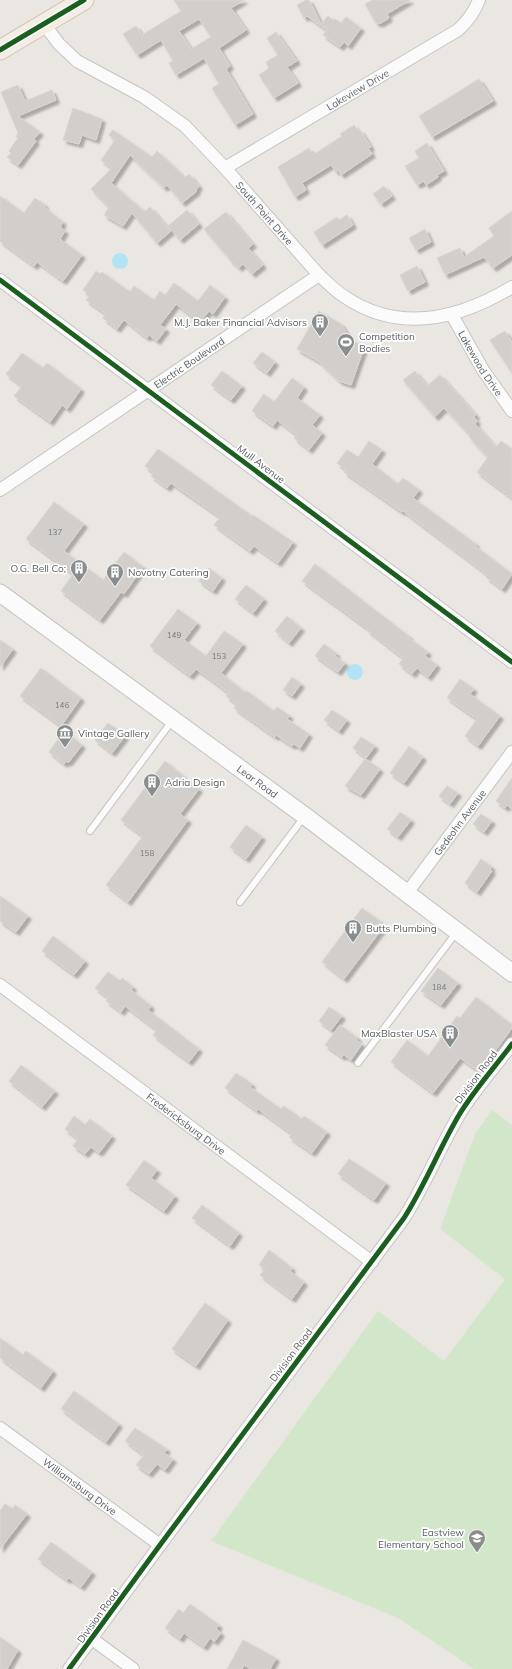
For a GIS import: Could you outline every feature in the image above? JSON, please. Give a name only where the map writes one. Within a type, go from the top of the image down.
[{"type":"main road","points":[[0,50],[84,0]]},
{"type":"street","name":"Lakeview Drive","points":[[225,168],[458,30],[475,11],[479,0]]},
{"type":"street","name":"South Point Drive","points":[[44,24],[59,44],[77,60],[144,97],[185,126],[225,168],[319,275],[345,298],[376,313],[410,319],[433,318],[452,315],[477,305],[512,287]]},
{"type":"street","name":"Electric Boulevard","points":[[0,490],[319,275]]},
{"type":"street","name":"Mull Avenue","points":[[0,280],[512,662]]},
{"type":"street","name":"Lakewood Drive","points":[[452,315],[483,370],[512,411]]},
{"type":"street","name":"Lear Road","points":[[0,593],[305,816],[512,973]]},
{"type":"street","name":"Gedeohn Avenue","points":[[407,893],[512,752]]},
{"type":"street","name":"Fredericksburg Drive","points":[[0,985],[372,1262]]},
{"type":"street","name":"Division Road","points":[[69,1669],[404,1218],[460,1114],[512,1044]]},
{"type":"street","name":"Williamsburg Drive","points":[[0,1428],[160,1545]]},
{"type":"street","points":[[92,1639],[133,1669]]},
{"type":"lane","points":[[90,831],[173,720]]},
{"type":"lane","points":[[240,902],[305,816]]},
{"type":"lane","points":[[358,1063],[457,932]]},
{"type":"green space","points":[[492,1110],[512,1125],[512,1669],[474,1669],[398,1618],[211,1541],[378,1311],[444,1361],[505,1279],[440,1229],[475,1134]]},
{"type":"water","points":[[120,253],[126,255],[128,261],[126,267],[120,269],[114,267],[112,261],[114,255]]},
{"type":"water","points":[[355,664],[361,666],[363,672],[361,678],[355,680],[349,678],[347,672],[349,666]]},
{"type":"building","points":[[174,0],[244,0],[231,8],[246,30],[219,48],[230,66],[226,69],[253,114],[235,125],[212,88],[219,84],[204,58],[176,75],[169,63],[173,61],[161,40],[137,55],[123,34],[136,26],[142,35],[181,11]],"holes":[[[199,19],[211,37],[191,49],[179,31]]]},
{"type":"building","points":[[309,0],[321,24],[328,16],[334,21],[335,19],[341,23],[346,17],[361,28],[348,46],[344,42],[340,47],[323,35],[327,30],[307,16],[304,18],[297,5]]},
{"type":"building","points":[[372,0],[410,0],[387,14],[389,18],[381,23],[376,23],[365,4]]},
{"type":"building","points":[[276,32],[297,61],[287,67],[298,83],[274,98],[259,75],[269,68],[266,62],[278,55],[267,38]]},
{"type":"building","points":[[479,79],[493,101],[432,137],[419,116]]},
{"type":"building","points":[[18,85],[25,101],[52,90],[56,100],[18,116],[40,132],[34,139],[36,141],[18,165],[7,157],[11,153],[9,151],[18,138],[16,137],[18,133],[1,92]]},
{"type":"building","points":[[73,108],[102,119],[96,140],[82,135],[79,144],[63,140]]},
{"type":"building","points":[[354,125],[358,131],[360,130],[371,147],[368,148],[372,154],[341,175],[338,170],[336,172],[331,165],[302,183],[306,190],[295,197],[278,167],[309,148],[313,155],[342,136],[340,134]]},
{"type":"building","points":[[113,130],[152,157],[157,151],[185,178],[189,174],[199,186],[196,190],[197,191],[182,203],[167,185],[164,188],[130,155],[111,183],[145,212],[150,207],[171,231],[157,243],[132,213],[123,226],[104,215],[109,207],[91,189],[112,168],[101,160],[115,140],[109,135]]},
{"type":"building","points":[[427,143],[444,171],[426,185],[424,181],[417,185],[405,166],[419,158],[415,151]]},
{"type":"building","points":[[384,186],[392,196],[381,204],[373,194]]},
{"type":"building","points":[[0,196],[24,213],[35,198],[63,222],[60,227],[65,231],[60,239],[82,255],[63,281],[37,262],[34,266],[0,241]]},
{"type":"building","points":[[187,210],[199,224],[180,240],[168,226]]},
{"type":"building","points":[[512,211],[512,255],[493,268],[484,257],[445,275],[437,258],[460,248],[464,257],[494,236],[489,228]]},
{"type":"building","points":[[226,212],[253,244],[248,248],[263,265],[252,274],[243,264],[239,268],[232,262],[204,229]]},
{"type":"building","points":[[347,215],[353,225],[322,245],[314,232],[337,217],[339,220]]},
{"type":"building","points":[[425,229],[431,242],[416,250],[409,238]]},
{"type":"building","points":[[417,266],[425,282],[408,291],[400,275]]},
{"type":"building","points":[[96,271],[100,274],[102,272],[130,292],[134,286],[154,300],[160,291],[165,295],[174,283],[198,301],[210,285],[225,297],[213,314],[209,311],[200,322],[176,304],[160,325],[166,329],[157,341],[149,335],[147,338],[124,320],[117,329],[103,318],[106,314],[86,300],[90,295],[83,290]]},
{"type":"building","points":[[319,311],[341,324],[351,341],[365,345],[351,385],[339,381],[318,361],[297,349]]},
{"type":"building","points":[[505,331],[512,342],[512,373],[490,340]]},
{"type":"building","points":[[262,352],[275,362],[267,373],[253,363]]},
{"type":"building","points":[[22,353],[43,368],[47,363],[81,389],[67,409],[62,405],[50,422],[14,396],[22,386],[6,374]]},
{"type":"building","points":[[222,371],[242,386],[231,400],[211,385]]},
{"type":"building","points":[[415,371],[427,386],[440,375],[476,415],[474,417],[477,421],[475,424],[496,447],[501,441],[512,449],[512,498],[477,472],[488,457],[469,437],[470,435],[444,408],[435,417],[403,380]]},
{"type":"building","points":[[292,378],[304,387],[297,398],[320,415],[312,425],[322,433],[309,450],[294,438],[297,435],[277,420],[273,426],[252,411],[264,394],[274,402]]},
{"type":"building","points":[[369,441],[382,450],[372,464],[398,484],[403,478],[419,490],[413,498],[476,544],[475,546],[512,574],[502,589],[486,577],[488,575],[403,511],[402,512],[344,472],[346,470],[337,463],[347,450],[358,457]]},
{"type":"building","points":[[158,449],[252,516],[253,515],[293,542],[278,563],[254,546],[250,551],[214,525],[220,517],[171,483],[167,488],[151,476],[154,473],[145,466]]},
{"type":"building","points":[[54,502],[84,524],[64,551],[103,580],[124,552],[143,567],[124,594],[121,592],[100,620],[61,591],[73,574],[26,539]]},
{"type":"building","points":[[315,564],[428,652],[425,656],[437,665],[428,677],[417,668],[412,674],[399,664],[403,658],[367,630],[368,629],[302,581]]},
{"type":"building","points":[[209,568],[222,578],[213,591],[199,581]]},
{"type":"building","points":[[246,585],[264,599],[253,613],[235,599]]},
{"type":"building","points":[[178,609],[197,623],[184,640],[206,656],[224,631],[243,644],[221,673],[246,693],[247,691],[274,711],[277,707],[290,716],[287,719],[309,734],[300,748],[294,744],[292,746],[276,735],[275,737],[234,708],[237,704],[226,696],[229,693],[196,669],[190,676],[150,646]]},
{"type":"building","points":[[287,616],[301,628],[289,643],[275,631]]},
{"type":"building","points":[[0,640],[13,649],[0,667]]},
{"type":"building","points":[[324,644],[337,654],[335,656],[345,663],[338,672],[315,656]]},
{"type":"building","points":[[41,668],[81,698],[61,726],[20,696]]},
{"type":"building","points":[[292,677],[301,684],[292,696],[283,690]]},
{"type":"building","points":[[460,679],[474,689],[470,694],[500,716],[478,746],[465,736],[477,719],[447,698]]},
{"type":"building","points":[[332,710],[347,720],[339,731],[324,720]]},
{"type":"building","points":[[108,723],[125,736],[112,753],[95,740]]},
{"type":"building","name":"Vintage Gallery","points":[[64,731],[82,745],[68,763],[67,761],[64,764],[49,752]]},
{"type":"building","points":[[361,737],[375,746],[366,758],[353,748]]},
{"type":"building","points":[[409,746],[423,757],[404,783],[390,773]]},
{"type":"building","points":[[365,759],[380,769],[361,795],[345,786]]},
{"type":"building","points":[[165,761],[199,789],[180,814],[188,820],[128,902],[106,885],[143,836],[121,820]]},
{"type":"building","points":[[512,778],[512,809],[507,805],[505,808],[496,801]]},
{"type":"building","points":[[447,786],[458,793],[450,804],[439,796]]},
{"type":"building","points":[[400,812],[411,820],[398,837],[387,829]]},
{"type":"building","points":[[481,814],[492,821],[484,832],[473,824]]},
{"type":"building","points":[[246,825],[262,837],[246,859],[230,847]]},
{"type":"building","points":[[481,859],[492,867],[490,869],[492,871],[477,892],[465,883]]},
{"type":"building","points":[[0,896],[28,916],[16,932],[0,921]]},
{"type":"building","name":"Butts Plumbing","points":[[362,908],[385,925],[344,979],[322,962]]},
{"type":"building","points":[[53,936],[85,961],[74,975],[42,951]]},
{"type":"building","points":[[438,968],[458,983],[441,1005],[421,991]]},
{"type":"building","points":[[108,972],[120,981],[122,978],[133,987],[131,990],[151,1006],[148,1010],[199,1049],[189,1062],[153,1035],[157,1030],[125,1006],[121,1012],[106,1001],[108,998],[95,988]]},
{"type":"building","name":"MaxBlaster USA","points":[[476,997],[512,1025],[512,1028],[480,1072],[460,1058],[433,1093],[391,1062],[407,1040],[428,1056],[457,1016],[460,1018]]},
{"type":"building","points":[[329,1007],[342,1016],[331,1030],[319,1021]]},
{"type":"building","points":[[340,1025],[358,1038],[356,1040],[362,1044],[351,1060],[344,1055],[342,1057],[325,1045]]},
{"type":"building","points":[[21,1065],[55,1091],[42,1107],[9,1081]]},
{"type":"building","points":[[236,1073],[252,1084],[250,1087],[281,1109],[284,1106],[302,1119],[304,1116],[327,1132],[312,1153],[289,1137],[292,1134],[258,1109],[257,1111],[225,1088]]},
{"type":"building","points":[[74,1116],[85,1125],[90,1119],[112,1136],[99,1153],[91,1147],[85,1154],[73,1146],[78,1139],[65,1129]]},
{"type":"building","points":[[349,1159],[386,1183],[374,1200],[338,1174]]},
{"type":"building","points":[[144,1160],[157,1170],[151,1178],[175,1196],[164,1211],[126,1185]]},
{"type":"building","points":[[202,1205],[239,1233],[230,1246],[192,1218]]},
{"type":"building","points":[[269,1250],[292,1268],[290,1271],[304,1282],[292,1299],[260,1275],[265,1269],[259,1265]]},
{"type":"building","points":[[205,1303],[228,1320],[196,1366],[172,1349]]},
{"type":"building","points":[[0,1338],[23,1355],[26,1351],[53,1371],[41,1388],[0,1358]]},
{"type":"building","points":[[74,1391],[119,1424],[106,1442],[61,1409]]},
{"type":"building","points":[[135,1428],[167,1449],[164,1453],[173,1459],[165,1470],[157,1464],[149,1474],[136,1465],[144,1455],[125,1441]]},
{"type":"building","points":[[5,1504],[13,1509],[15,1505],[27,1514],[0,1549],[0,1511]]},
{"type":"building","points":[[51,1542],[92,1572],[81,1587],[69,1578],[67,1580],[38,1559]]},
{"type":"building","points":[[190,1604],[219,1625],[216,1629],[221,1633],[214,1642],[210,1638],[204,1647],[184,1633],[180,1639],[165,1628],[179,1609],[183,1613]]},
{"type":"building","points":[[0,1637],[18,1650],[7,1669],[0,1669]]},
{"type":"building","points":[[243,1640],[276,1658],[270,1669],[251,1669],[244,1665],[242,1669],[227,1669]]},
{"type":"cycle path","points":[[0,50],[84,0]]},
{"type":"cycle path","points":[[0,280],[512,662]]},
{"type":"cycle path","points":[[69,1669],[404,1218],[419,1193],[459,1115],[512,1044]]},
{"type":"place","name":"M.J. Baker Financial Advisors","points":[[320,337]]},
{"type":"place","name":"Competition Bodies","points":[[346,357]]},
{"type":"place","name":"O.G. Bell Co;","points":[[79,583]]},
{"type":"place","name":"Novotny Catering","points":[[115,587]]},
{"type":"place","name":"Vintage Gallery","points":[[65,748]]},
{"type":"place","name":"Adria Design","points":[[152,797]]},
{"type":"place","name":"Butts Plumbing","points":[[353,943]]},
{"type":"place","name":"MaxBlaster USA","points":[[450,1048]]},
{"type":"place","name":"Eastview Elementary School","points":[[477,1553]]}]
